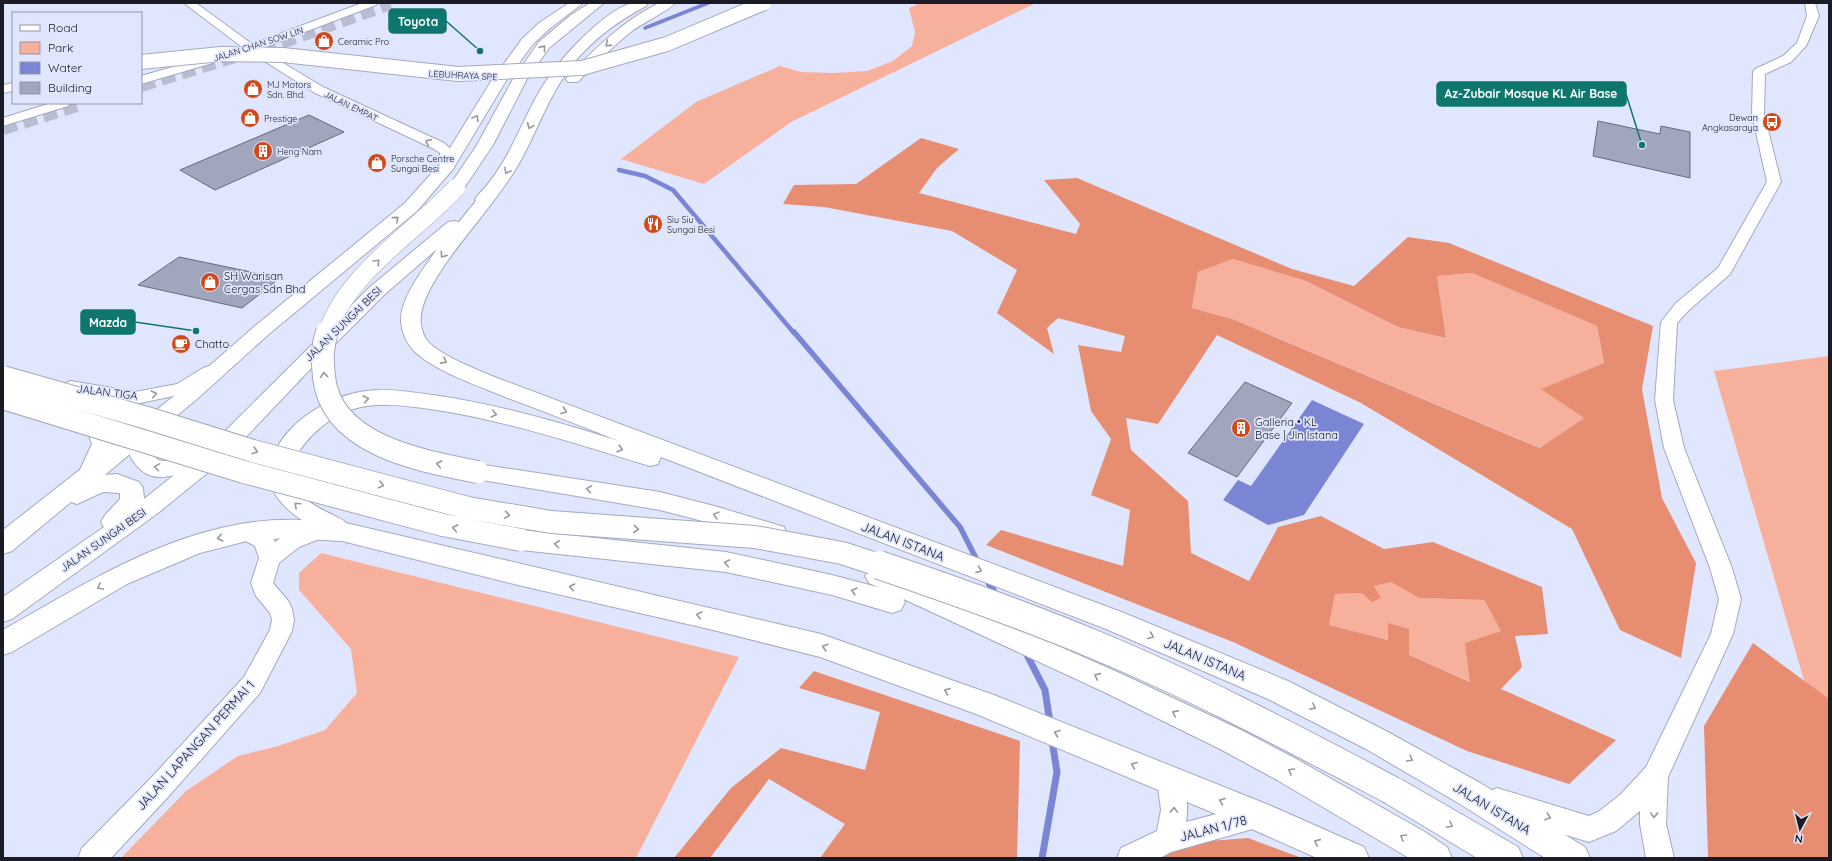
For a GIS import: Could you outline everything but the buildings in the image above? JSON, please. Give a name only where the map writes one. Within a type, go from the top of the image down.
[{"type":"main road","points":[[3,544],[190,394],[228,360],[411,207],[432,185],[447,166],[497,83],[527,42],[544,26],[577,3]]},
{"type":"main road","points":[[598,3],[576,18],[544,45],[520,79],[485,145],[456,188],[424,220],[383,256],[343,300],[332,319],[323,342],[325,390],[337,413],[356,432],[390,450],[424,461],[478,472],[660,501],[718,516],[785,538],[870,572],[998,632],[1132,692],[1286,768],[1436,858]]},
{"type":"main road","points":[[613,19],[628,3]]},
{"type":"main road","name":"JALAN SUNGAI BESI","points":[[3,611],[132,520],[220,451],[310,357],[377,291],[493,191],[504,177],[519,150],[541,101],[562,68],[583,45],[613,19],[642,3]]},
{"type":"main road","points":[[541,101],[575,77],[590,60],[639,20],[669,3]]},
{"type":"main road","name":"LEBUHRAYA SPE","points":[[142,64],[222,54],[283,55],[458,74],[582,68],[667,44],[764,3]]},
{"type":"main road","name":"LEBUHRAYA SPE","points":[[142,64],[218,56],[280,58],[453,77],[493,78],[585,71],[626,63],[673,46],[773,3]]},
{"type":"main road","points":[[493,191],[445,252],[418,293],[410,319],[417,342],[441,360],[490,383],[813,507]]},
{"type":"main road","points":[[310,357],[208,446],[188,461],[170,468],[160,468],[153,467],[143,460],[141,456],[146,447],[345,263]]},
{"type":"main road","points":[[3,377],[147,418],[253,451],[468,508],[551,522],[755,537],[842,553],[960,592],[1098,646],[1237,710],[1392,791],[1507,858]]},
{"type":"main road","points":[[331,531],[290,499],[283,485],[280,473],[283,455],[296,438],[310,424],[325,414],[367,398],[391,397],[440,403],[533,424],[813,507]]},
{"type":"main road","points":[[3,398],[244,472],[443,525],[521,540],[726,562],[832,585],[998,632]]},
{"type":"main road","points":[[3,552],[87,488],[108,482],[122,484],[131,488],[133,495],[132,501],[120,515],[3,606]]},
{"type":"main road","name":"JALAN ISTANA","points":[[813,507],[1115,621],[1278,690],[1376,740],[1471,794],[1574,858]]},
{"type":"main road","points":[[3,644],[118,577],[195,544],[247,532],[286,529],[331,531],[518,576],[709,618],[821,646],[984,704],[1258,816],[1353,858]]},
{"type":"street","name":"JALAN EMPAT","points":[[189,3],[251,48],[319,90],[439,146],[447,152],[447,166]]},
{"type":"street","name":"JALAN CHAN SOW LIN","points":[[142,80],[251,48],[372,3]]},
{"type":"street","points":[[1471,794],[1589,829],[1607,822],[1623,809],[1655,776],[1722,634],[1730,599],[1721,568],[1674,448],[1664,400],[1668,322],[1682,307],[1724,272],[1774,182],[1758,114],[1759,72],[1787,59],[1802,44],[1813,16],[1810,3]]},
{"type":"street","points":[[3,122],[61,104]]},
{"type":"street","name":"JALAN TIGA","points":[[3,371],[42,383],[135,398],[182,389],[228,360]]},
{"type":"street","points":[[3,402],[97,430],[102,444],[87,476]]},
{"type":"street","points":[[247,532],[264,541],[270,558],[292,541],[331,531]]},
{"type":"street","name":"JALAN LAPANGAN PERMAI 1","points":[[92,858],[159,788],[252,685],[281,631],[283,620],[281,609],[264,590],[262,583],[270,558]]},
{"type":"street","points":[[1655,776],[1653,824],[1660,858]]},
{"type":"street","name":"JALAN 1/78","points":[[1167,840],[1174,819],[1175,802],[1170,780]]},
{"type":"street","name":"JALAN 1/78","points":[[1131,858],[1167,840],[1258,816]]},
{"type":"green space","points":[[920,3],[1036,3],[791,122],[704,184],[621,159],[696,102],[780,66],[801,72],[835,73],[867,71],[893,61],[912,46],[915,32],[909,8]]},
{"type":"green space","points":[[1233,259],[1306,281],[1398,327],[1446,338],[1437,276],[1472,273],[1597,326],[1604,363],[1542,389],[1584,418],[1541,448],[1232,319],[1192,308],[1198,272]]},
{"type":"green space","points":[[1829,356],[1829,736],[1817,725],[1714,371]]},
{"type":"green space","points":[[321,553],[739,657],[636,858],[121,858],[186,791],[238,756],[278,746],[325,730],[357,693],[351,649],[299,590],[299,573]]},
{"type":"green space","points":[[1391,582],[1419,598],[1484,600],[1501,631],[1471,682],[1409,655],[1388,640],[1329,625],[1335,594],[1362,593],[1374,586]]},
{"type":"shaded area","points":[[921,138],[959,149],[937,168],[919,193],[1076,234],[1080,224],[1044,180],[1077,178],[1292,269],[1354,286],[1408,237],[1449,243],[1653,326],[1642,389],[1662,498],[1696,563],[1681,658],[1620,630],[1572,529],[1361,403],[1217,335],[1158,424],[1126,418],[1131,450],[1188,501],[1191,553],[1249,581],[1278,527],[1321,516],[1384,549],[1433,542],[1542,587],[1548,634],[1515,636],[1522,667],[1501,689],[1616,740],[1569,784],[1467,751],[1233,642],[986,545],[1001,530],[1123,566],[1130,510],[1091,495],[1111,439],[1091,411],[1078,345],[1121,352],[1125,336],[1058,318],[1047,328],[1054,354],[997,313],[1017,270],[952,231],[824,207],[783,204],[794,185],[856,184]],"holes":[[[1233,259],[1306,281],[1398,327],[1446,338],[1437,276],[1472,273],[1597,326],[1604,363],[1541,389],[1584,418],[1540,448],[1232,319],[1192,308],[1198,272]],[[1391,582],[1419,598],[1484,600],[1501,631],[1465,643],[1470,682],[1409,655],[1409,629],[1388,623],[1388,640],[1329,625],[1335,594],[1362,593],[1372,602],[1381,598],[1374,586]]]},
{"type":"shaded area","points":[[1753,643],[1829,699],[1829,858],[1708,858],[1704,726]]},
{"type":"shaded area","points":[[814,671],[1020,741],[1017,858],[820,858],[845,824],[769,779],[710,858],[674,858],[731,788],[781,748],[865,770],[880,712],[799,688]]},
{"type":"shaded area","points":[[1248,838],[1302,858],[1159,858],[1184,843]]},
{"type":"water","points":[[1312,400],[1364,424],[1304,515],[1268,525],[1223,500],[1238,480],[1251,486]]},
{"type":"waterway","points":[[645,28],[708,3]]},
{"type":"waterway","points":[[619,170],[645,176],[673,190],[794,333]]},
{"type":"waterway","points":[[794,332],[960,527],[979,564]]},
{"type":"waterway","points":[[987,579],[996,596]]},
{"type":"waterway","points":[[1025,651],[1045,690],[1050,723]]},
{"type":"waterway","points":[[1042,858],[1057,772],[1052,740]]},
{"type":"tunnel","points":[[142,85],[293,38],[390,3]]},
{"type":"tunnel","points":[[3,128],[80,104]]},
{"type":"place","name":"Ceramic Pro","points":[[324,41]]},
{"type":"place","name":"Toyota","points":[[480,51]]},
{"type":"place","name":"MJ Motors Sdn. Bhd.","points":[[253,89]]},
{"type":"place","name":"Prestige","points":[[250,118]]},
{"type":"place","name":"Dewan Angkasaraya","points":[[1772,122]]},
{"type":"place","name":"Az-Zubair Mosque KL Air Base","points":[[1642,145]]},
{"type":"place","name":"Heng Nam","points":[[263,151]]},
{"type":"place","name":"Porsche Centre Sungai Besi","points":[[377,163]]},
{"type":"place","name":"Siu Siu Sungai Besi","points":[[653,224]]},
{"type":"place","name":"SH Warisan Cergas Sdn Bhd","points":[[210,282]]},
{"type":"place","name":"Mazda","points":[[196,331]]},
{"type":"place","name":"Chatto","points":[[181,344]]},
{"type":"place","name":"Galleria • KL Base | Jln Istana","points":[[1241,428]]}]
